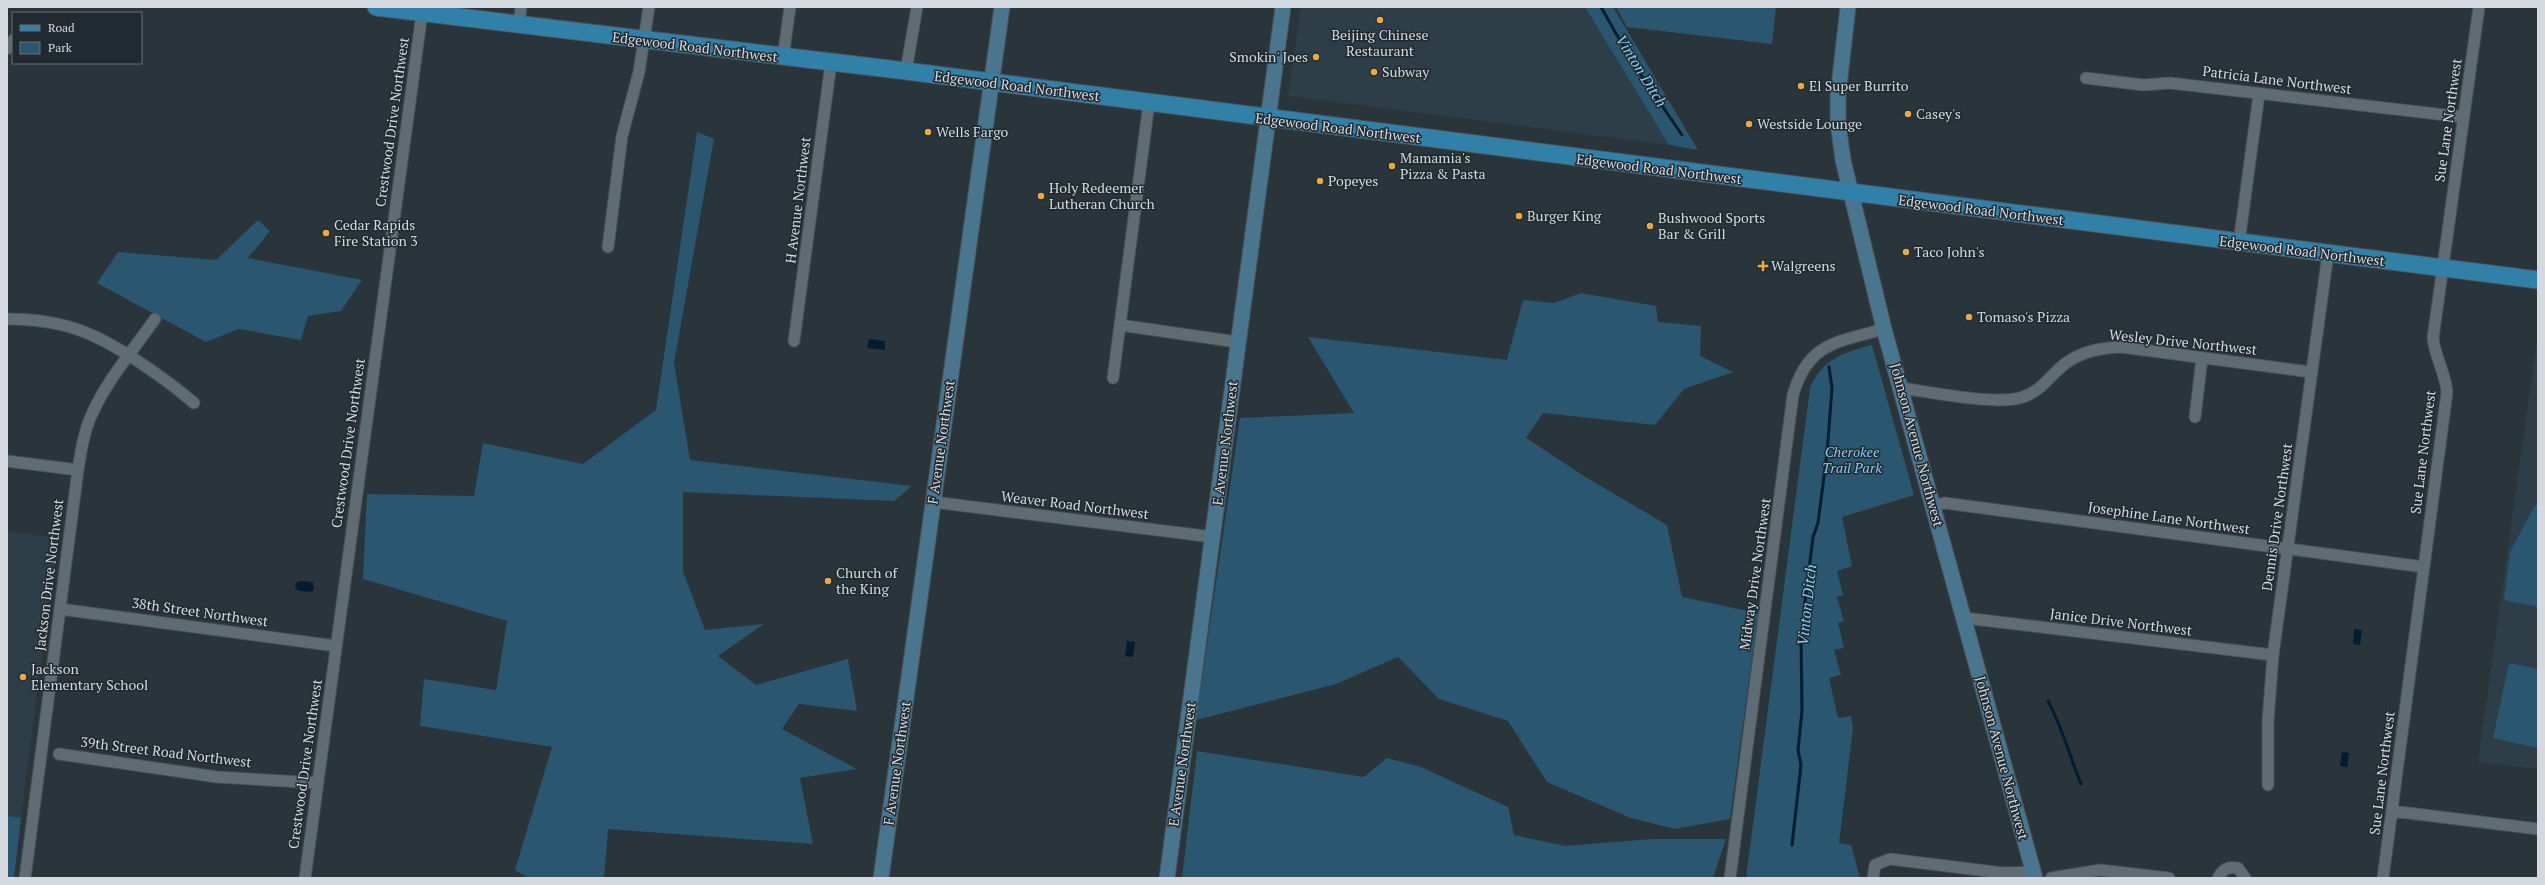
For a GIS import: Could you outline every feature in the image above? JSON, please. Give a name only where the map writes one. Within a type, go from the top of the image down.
[{"type":"main road","name":"Edgewood Road Northwest","points":[[376,7],[783,58],[990,82],[1851,194],[2538,280]]},
{"type":"street","points":[[519,25],[521,7]]},
{"type":"street","points":[[608,247],[622,136],[639,72],[649,7]]},
{"type":"street","points":[[783,58],[790,7]]},
{"type":"street","points":[[906,72],[917,7]]},
{"type":"street","name":"F Avenue Northwest","points":[[881,878],[990,82],[1002,7]]},
{"type":"street","name":"E Avenue Northwest","points":[[1166,878],[1283,7]]},
{"type":"street","name":"Johnson Avenue Northwest","points":[[1848,7],[1841,60],[1838,116],[1843,160],[1884,329],[1965,618],[2034,875]]},
{"type":"street","name":"Sue Lane Northwest","points":[[2383,878],[2447,392],[2445,375],[2434,352],[2433,338],[2478,7]]},
{"type":"street","name":"Crestwood Drive Northwest","points":[[305,878],[422,13]]},
{"type":"street","name":"H Avenue Northwest","points":[[794,341],[831,63]]},
{"type":"street","name":"Patricia Lane Northwest","points":[[2086,78],[2143,85],[2170,83],[2463,117]]},
{"type":"street","points":[[2239,243],[2259,94]]},
{"type":"street","points":[[1113,378],[1149,103]]},
{"type":"street","name":"Dennis Drive Northwest","points":[[2268,785],[2268,721],[2273,655],[2328,254]]},
{"type":"street","points":[[7,319],[62,325],[95,336],[129,357],[194,403]]},
{"type":"street","name":"Jackson Drive Northwest","points":[[25,878],[78,470],[84,436],[93,413],[155,319]]},
{"type":"street","points":[[1120,325],[1237,342]]},
{"type":"street","name":"Midway Drive Northwest","points":[[1730,878],[1793,395],[1798,378],[1808,363],[1829,344],[1884,329]]},
{"type":"street","name":"Wesley Drive Northwest","points":[[1901,388],[2004,401],[2023,397],[2042,387],[2065,364],[2084,353],[2103,348],[2121,347],[2311,372]]},
{"type":"street","points":[[2195,417],[2202,358]]},
{"type":"street","points":[[7,460],[78,470]]},
{"type":"street","name":"Weaver Road Northwest","points":[[933,502],[1213,537]]},
{"type":"street","name":"Josephine Lane Northwest","points":[[1933,505],[1945,503],[2424,567]]},
{"type":"street","name":"38th Street Northwest","points":[[60,609],[336,646]]},
{"type":"street","name":"Janice Drive Northwest","points":[[1965,618],[2273,655]]},
{"type":"street","name":"39th Street Road Northwest","points":[[59,754],[217,777],[318,783]]},
{"type":"street","points":[[2392,811],[2538,829]]},
{"type":"street","points":[[1873,878],[1875,865],[1890,859],[2003,873],[2034,875]]},
{"type":"street","points":[[2218,878],[2224,869],[2232,867],[2238,868],[2245,878]]},
{"type":"street","points":[[2051,878],[2100,870],[2169,878]]},
{"type":"shaded area","points":[[1301,7],[1585,7],[1669,145],[1288,96]]},
{"type":"shaded area","points":[[2538,333],[2538,769],[2478,762]]},
{"type":"shaded area","points":[[869,339],[885,341],[885,350],[867,348]]},
{"type":"shaded area","name":"Jackson Elementary School","points":[[7,531],[57,538],[21,818],[7,816]]},
{"type":"shaded area","points":[[300,581],[313,582],[314,589],[312,592],[299,591],[295,588],[296,583]]},
{"type":"shaded area","points":[[2354,629],[2362,630],[2360,645],[2353,644]]},
{"type":"shaded area","points":[[1127,641],[1135,642],[1133,657],[1125,656]]},
{"type":"shaded area","points":[[2342,752],[2349,753],[2347,767],[2340,766]]},
{"type":"green space","points":[[1585,7],[1613,7],[1698,150],[1669,145]]},
{"type":"green space","points":[[1616,7],[1776,7],[1772,44],[1627,27]]},
{"type":"green space","points":[[697,132],[714,139],[674,363],[690,460],[912,486],[894,501],[683,492],[683,571],[705,630],[764,624],[718,656],[756,685],[848,659],[857,711],[799,704],[782,729],[857,769],[800,778],[813,844],[608,829],[604,878],[528,878],[515,870],[552,747],[420,726],[424,679],[496,690],[507,621],[363,579],[367,494],[474,496],[483,443],[583,464],[656,410]]},
{"type":"green space","points":[[258,220],[270,231],[248,258],[362,280],[341,311],[308,316],[301,340],[239,329],[206,342],[97,283],[118,252],[216,260]]},
{"type":"green space","points":[[1581,293],[1656,306],[1658,322],[1701,326],[1700,356],[1733,372],[1684,389],[1655,425],[1543,413],[1526,438],[1584,476],[1667,525],[1682,597],[1758,613],[1730,819],[1675,829],[1631,818],[1547,782],[1508,721],[1439,699],[1398,657],[1336,684],[1196,720],[1240,418],[1354,413],[1308,337],[1507,360],[1523,300],[1554,303]]},
{"type":"green space","name":"Cherokee Trail Park","points":[[1872,345],[1914,495],[1842,517],[1852,566],[1837,571],[1843,595],[1837,597],[1844,621],[1838,623],[1844,648],[1834,650],[1841,675],[1829,678],[1838,718],[1851,716],[1853,728],[1839,843],[1851,845],[1860,878],[1746,878],[1810,388],[1820,370],[1827,364],[1843,354]]},
{"type":"green space","points":[[2538,504],[2538,607],[2504,600],[2510,552],[2534,507]]},
{"type":"green space","points":[[2509,663],[2538,669],[2538,748],[2493,738]]},
{"type":"green space","points":[[1197,751],[1364,777],[1387,758],[1421,767],[1508,807],[1514,835],[1565,846],[1652,839],[1726,839],[1713,878],[1182,878]]},
{"type":"green space","points":[[7,816],[21,818],[14,878],[7,878]]},
{"type":"waterway","name":"Vinton Ditch","points":[[1601,7],[1631,60],[1682,135]]},
{"type":"waterway","name":"Vinton Ditch","points":[[1792,845],[1801,765],[1798,750],[1802,711],[1801,636],[1805,625],[1804,610],[1813,537],[1818,523],[1827,453],[1832,388],[1829,367]]},
{"type":"waterway","points":[[2048,701],[2062,732],[2081,784]]},
{"type":"place","name":"Beijing Chinese Restaurant","points":[[1380,20]]},
{"type":"place","name":"Smokin' Joes","points":[[1316,57]]},
{"type":"place","name":"Subway","points":[[1374,72]]},
{"type":"place","name":"El Super Burrito","points":[[1801,86]]},
{"type":"place","name":"Casey's","points":[[1908,114]]},
{"type":"place","name":"Westside Lounge","points":[[1749,124]]},
{"type":"place","name":"Wells Fargo","points":[[928,132]]},
{"type":"place","name":"Mamamia's Pizza & Pasta","points":[[1392,166]]},
{"type":"place","name":"Popeyes","points":[[1320,181]]},
{"type":"place","name":"Holy Redeemer Lutheran Church","points":[[1041,196]]},
{"type":"place","name":"Burger King","points":[[1519,216]]},
{"type":"place","name":"Bushwood Sports Bar & Grill","points":[[1650,226]]},
{"type":"place","name":"Cedar Rapids Fire Station 3","points":[[326,233]]},
{"type":"place","name":"Taco John's","points":[[1906,252]]},
{"type":"place","name":"Walgreens","points":[[1763,266]]},
{"type":"place","name":"Tomaso's Pizza","points":[[1969,317]]},
{"type":"place","name":"Church of the King","points":[[828,581]]},
{"type":"place","name":"Jackson Elementary School","points":[[23,677]]}]
